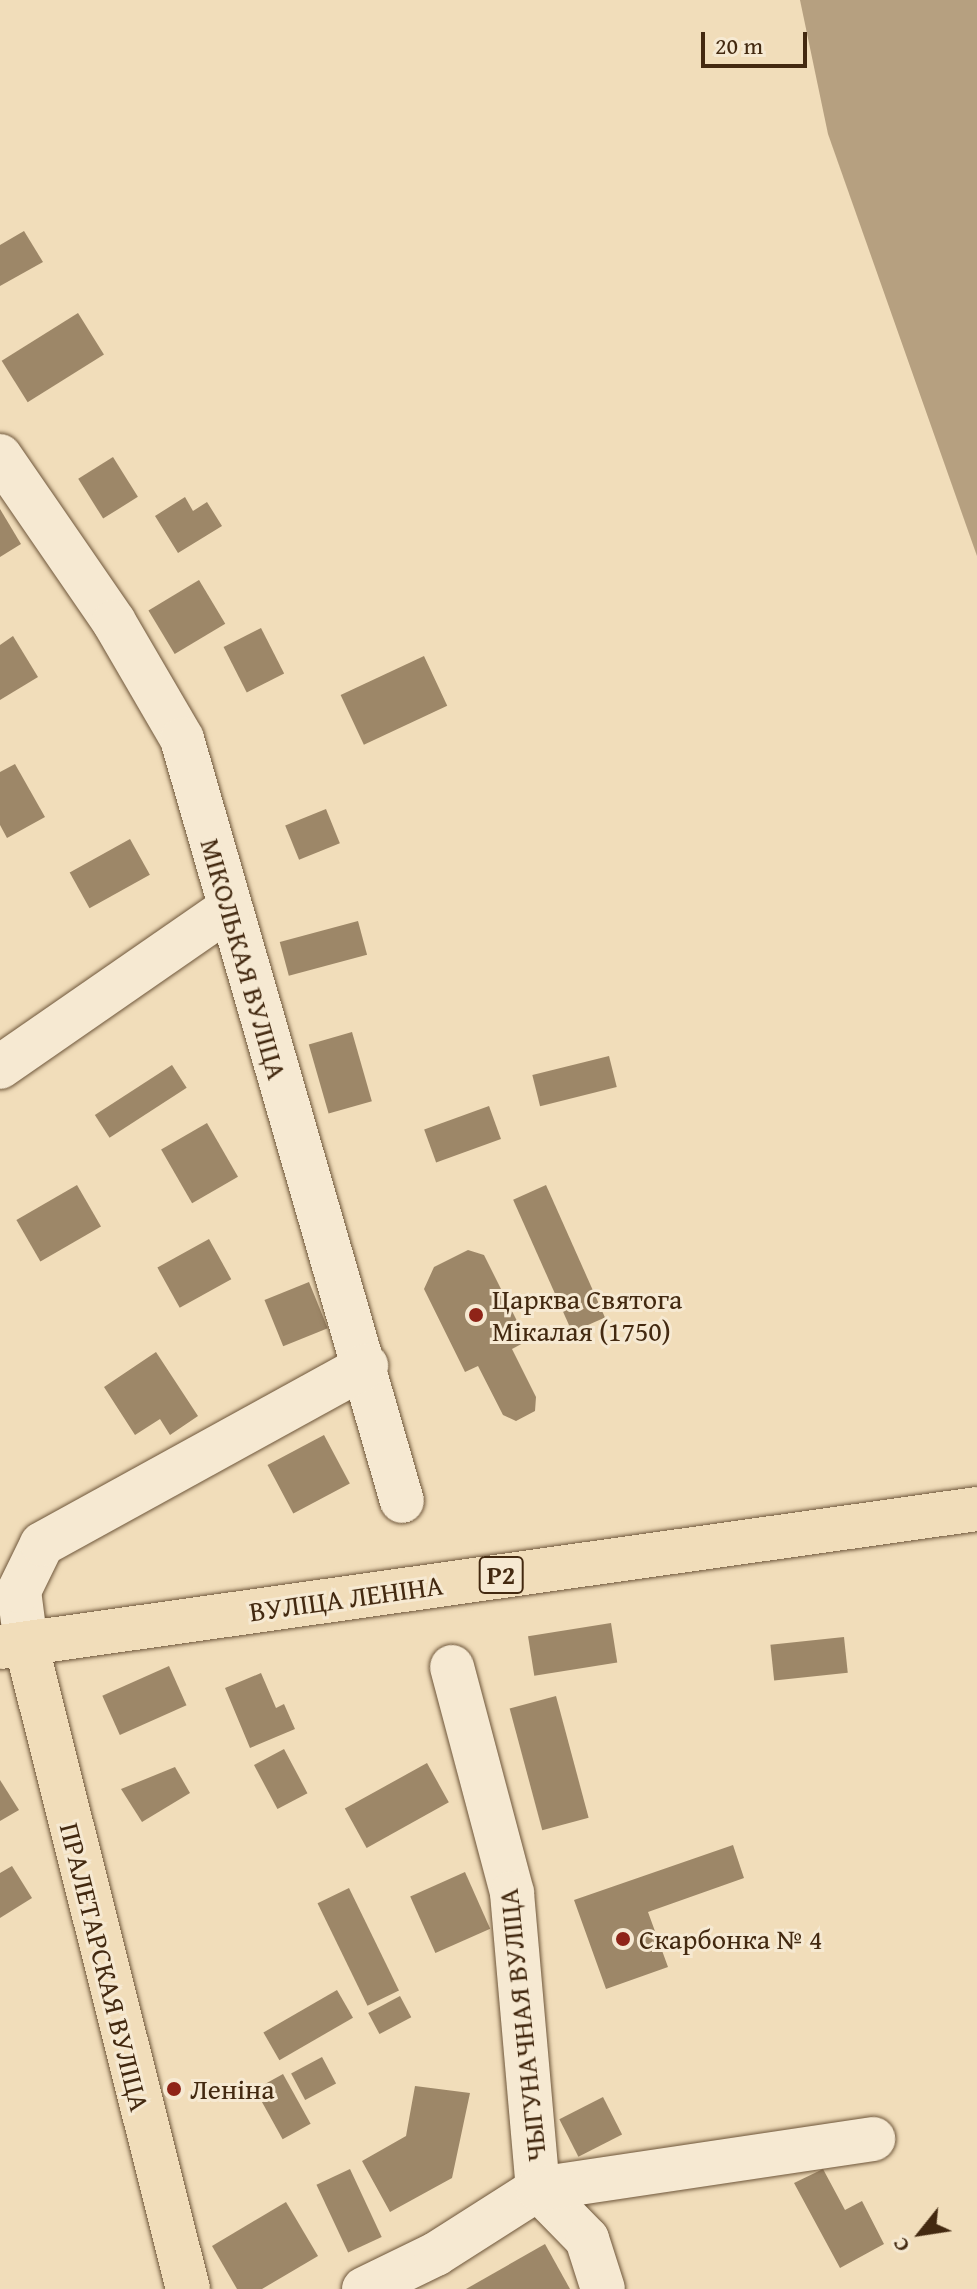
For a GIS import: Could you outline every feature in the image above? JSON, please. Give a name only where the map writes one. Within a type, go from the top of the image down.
[{"type":"main road","name":"ВУЛІЦА ЛЕНІНА","points":[[13,1646],[977,1509]]},
{"type":"main road","name":"ПРАЛЕТАРСКАЯ ВУЛІЦА","points":[[13,1646],[188,2289]]},
{"type":"street","name":"МІКОЛЬКАЯ ВУЛІЦА","points":[[0,456],[114,622],[182,739],[228,909],[366,1366],[402,1501]]},
{"type":"street","points":[[0,1067],[228,909]]},
{"type":"street","points":[[13,1646],[19,1591],[42,1544],[366,1366]]},
{"type":"street","name":"ЧЫГУНАЧНАЯ ВУЛІЦА","points":[[364,2289],[436,2254],[538,2189],[512,1893],[452,1667]]},
{"type":"street","points":[[538,2189],[873,2139]]},
{"type":"street","points":[[538,2189],[587,2239],[603,2289]]},
{"type":"shaded area","points":[[800,0],[977,0],[977,556],[828,134]]},
{"type":"building","points":[[24,231],[43,262],[0,286],[0,245]]},
{"type":"building","points":[[78,313],[104,355],[28,402],[2,361]]},
{"type":"building","points":[[113,457],[138,497],[103,519],[78,479]]},
{"type":"building","points":[[185,497],[193,511],[207,502],[222,526],[178,553],[155,516]]},
{"type":"building","points":[[0,509],[21,544],[0,557]]},
{"type":"building","points":[[199,580],[225,624],[175,654],[148,610]]},
{"type":"building","points":[[261,628],[284,673],[247,693],[224,647]]},
{"type":"building","points":[[13,636],[38,677],[0,700],[0,645]]},
{"type":"building","points":[[424,656],[447,706],[364,745],[341,695]]},
{"type":"building","points":[[15,764],[45,817],[7,838],[0,825],[0,772]]},
{"type":"building","points":[[326,809],[340,843],[299,860],[285,825]]},
{"type":"building","points":[[130,839],[150,875],[90,908],[70,872]]},
{"type":"building","points":[[358,921],[367,955],[289,976],[280,942]]},
{"type":"building","points":[[352,1032],[372,1101],[329,1114],[309,1044]]},
{"type":"building","points":[[609,1056],[617,1087],[540,1106],[532,1075]]},
{"type":"building","points":[[172,1065],[187,1088],[110,1138],[95,1115]]},
{"type":"building","points":[[489,1106],[501,1139],[436,1162],[424,1130]]},
{"type":"building","points":[[207,1123],[238,1177],[192,1203],[161,1150]]},
{"type":"building","points":[[77,1185],[101,1227],[40,1262],[16,1220]]},
{"type":"building","points":[[546,1185],[605,1317],[572,1332],[513,1200]]},
{"type":"building","points":[[209,1239],[231,1279],[180,1308],[157,1268]]},
{"type":"building","name":"Царква Святога Мікалая (1750)","points":[[468,1250],[484,1255],[527,1341],[512,1349],[536,1397],[535,1411],[516,1421],[503,1415],[478,1366],[465,1372],[424,1289],[434,1267]]},
{"type":"building","points":[[309,1282],[328,1328],[283,1346],[264,1300]]},
{"type":"building","points":[[156,1352],[198,1416],[170,1435],[160,1419],[135,1435],[104,1387]]},
{"type":"building","points":[[324,1435],[350,1484],[293,1514],[267,1465]]},
{"type":"building","points":[[611,1623],[617,1663],[534,1676],[528,1636]]},
{"type":"building","points":[[844,1637],[848,1673],[774,1681],[770,1645]]},
{"type":"building","points":[[169,1666],[186,1705],[120,1735],[102,1696]]},
{"type":"building","points":[[261,1673],[276,1708],[284,1704],[295,1729],[250,1748],[225,1688]]},
{"type":"building","points":[[556,1696],[589,1818],[542,1830],[510,1708]]},
{"type":"building","points":[[284,1749],[307,1793],[277,1809],[254,1765]]},
{"type":"building","points":[[427,1763],[449,1802],[367,1848],[345,1809]]},
{"type":"building","points":[[175,1767],[190,1793],[142,1822],[121,1789]]},
{"type":"building","points":[[0,1780],[19,1810],[0,1821]]},
{"type":"building","name":"Скарбонка № 4","points":[[733,1845],[744,1878],[648,1912],[668,1967],[606,1989],[574,1900]]},
{"type":"building","points":[[12,1866],[32,1898],[0,1918],[0,1873]]},
{"type":"building","points":[[465,1872],[490,1929],[435,1953],[410,1896]]},
{"type":"building","points":[[349,1888],[399,1990],[368,2006],[318,1903]]},
{"type":"building","points":[[337,1990],[353,2018],[279,2060],[263,2032]]},
{"type":"building","points":[[400,1996],[411,2017],[379,2034],[368,2013]]},
{"type":"building","points":[[322,2057],[336,2083],[305,2100],[291,2073]]},
{"type":"building","points":[[283,2074],[311,2124],[283,2139],[255,2090]]},
{"type":"building","points":[[415,2086],[470,2093],[452,2178],[390,2212],[362,2161],[406,2136]]},
{"type":"building","points":[[603,2097],[622,2134],[578,2157],[559,2119]]},
{"type":"building","points":[[350,2169],[382,2237],[348,2253],[316,2185]]},
{"type":"building","points":[[823,2169],[845,2210],[862,2201],[884,2244],[840,2268],[794,2183]]},
{"type":"building","points":[[286,2202],[318,2256],[262,2289],[237,2289],[212,2246]]},
{"type":"building","points":[[545,2244],[570,2289],[466,2289]]},
{"type":"place","name":"Царква Святога Мікалая (1750)","points":[[476,1315]]},
{"type":"place","name":"Скарбонка № 4","points":[[623,1939]]},
{"type":"place","name":"Леніна","points":[[174,2089]]}]
